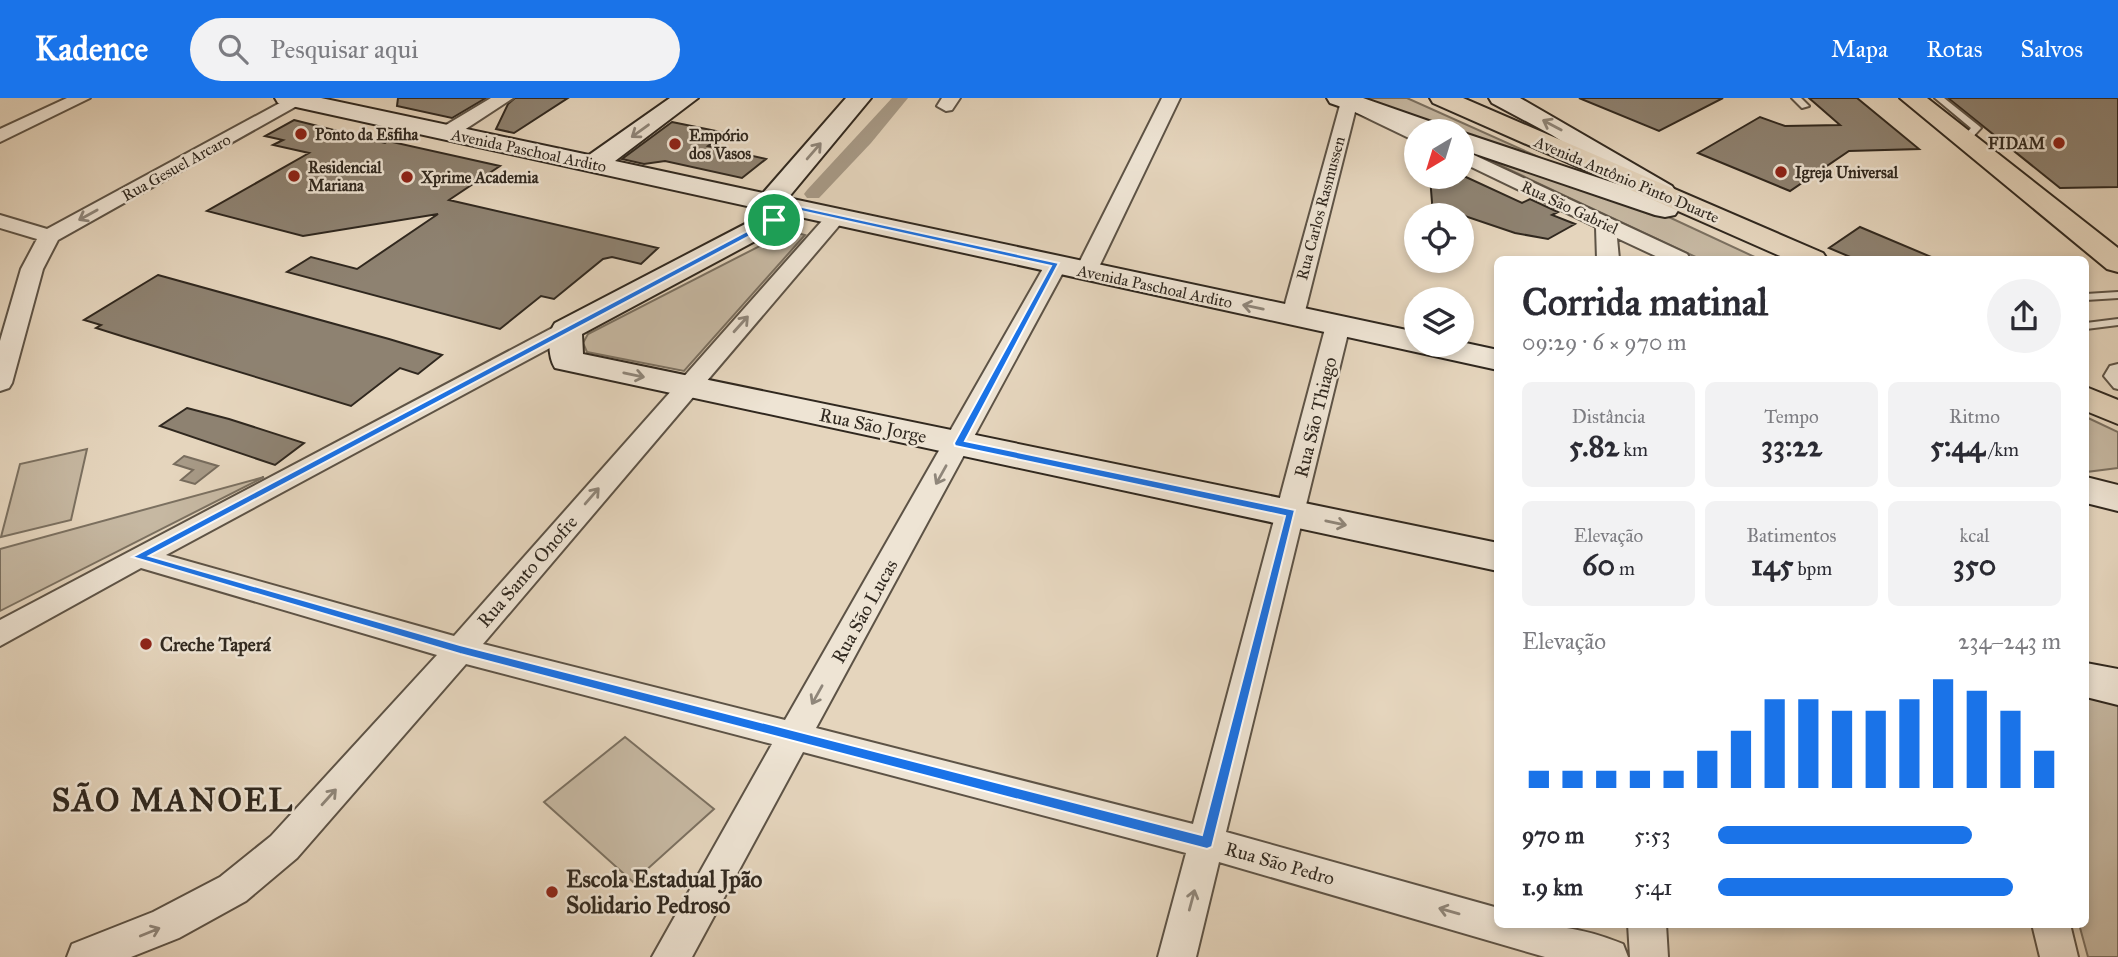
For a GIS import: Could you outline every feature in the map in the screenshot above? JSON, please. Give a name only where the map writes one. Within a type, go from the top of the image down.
[{"type":"main road","points":[[594,164],[686,98]]},
{"type":"main road","points":[[567,345],[780,210],[859,98]]},
{"type":"main road","name":"Avenida Antônio Pinto Duarte","points":[[1418,98],[1669,204],[1804,256]]},
{"type":"main road","name":"Avenida Antônio Pinto Duarte","points":[[1441,98],[1669,204],[1770,256]]},
{"type":"main road","points":[[1501,98],[1561,130],[1669,204]]},
{"type":"main road","points":[[1891,98],[2082,256]]},
{"type":"main road","points":[[1912,98],[2118,263]]},
{"type":"main road","name":"Avenida Paschoal Ardito","points":[[296,99],[594,164],[780,210],[836,217],[1404,339]]},
{"type":"main road","points":[[1344,100],[1404,121]]},
{"type":"main road","name":"Rua São Gabriel","points":[[1474,144],[1669,204]]},
{"type":"main road","points":[[2089,262],[2118,286]]},
{"type":"main road","name":"Rua São Jorge","points":[[567,345],[686,387],[1494,556]]},
{"type":"main road","points":[[1474,355],[1494,359]]},
{"type":"main road","points":[[2089,379],[2118,388]]},
{"type":"main road","points":[[2089,399],[2118,413]]},
{"type":"main road","points":[[2089,484],[2118,485]]},
{"type":"main road","points":[[2089,491],[2118,498]]},
{"type":"main road","points":[[2089,681],[2118,687]]},
{"type":"street","points":[[0,136],[81,98]]},
{"type":"street","points":[[448,132],[504,98]]},
{"type":"street","points":[[1086,271],[1171,98]]},
{"type":"street","name":"Rua Gesuel Arcaro","points":[[49,236],[296,99]]},
{"type":"street","points":[[1344,100],[1404,128]]},
{"type":"street","name":"Rua Carlos Rasmussen","points":[[1293,315],[1344,100]]},
{"type":"street","name":"Rua São Gabriel","points":[[1474,161],[1673,256]]},
{"type":"street","name":"Rua Santo Onofre","points":[[86,957],[166,925],[233,889],[284,848],[836,217]]},
{"type":"street","points":[[0,221],[49,236],[10,310],[0,383]]},
{"type":"street","points":[[1606,223],[1608,256]]},
{"type":"street","name":"Rua São Lucas","points":[[671,957],[1056,265]]},
{"type":"street","name":"Rua São Thiago","points":[[1177,957],[1338,325]]},
{"type":"street","points":[[0,634],[138,557],[486,372],[567,345]]},
{"type":"street","name":"Rua São Pedro","points":[[138,557],[460,650],[1207,843],[1494,924]]},
{"type":"street","name":"Rua São Pedro","points":[[1507,928],[1609,957]]},
{"type":"street","points":[[1647,928],[1649,957]]},
{"type":"street","points":[[2052,928],[2059,957]]},
{"type":"lane","points":[[1796,98],[1805,106]]},
{"type":"lane","points":[[1939,98],[1976,128],[1965,140]]},
{"type":"lane","points":[[2089,297],[2118,295]]},
{"type":"lane","points":[[2089,327],[2118,322]]},
{"type":"lane","points":[[2089,328],[2118,331]]},
{"type":"lane","points":[[2118,368],[2114,369],[2110,376],[2118,388]]},
{"type":"shaded area","points":[[1353,98],[1407,98],[1454,119],[1413,119]]},
{"type":"shaded area","points":[[1474,128],[1543,159],[1474,140]]},
{"type":"shaded area","points":[[1474,151],[1658,212],[1753,256],[1694,256]]},
{"type":"shaded area","points":[[789,231],[805,235],[684,371],[587,352],[583,343],[588,334]]},
{"type":"shaded area","points":[[2089,418],[2118,432],[2118,468],[2089,472]]},
{"type":"shaded area","points":[[87,449],[71,520],[1,537],[20,464]]},
{"type":"shaded area","points":[[184,456],[218,466],[195,484],[181,480],[193,470],[174,464]]},
{"type":"shaded area","points":[[264,477],[0,611],[0,549]]},
{"type":"shaded area","points":[[2089,695],[2118,701],[2118,957],[2088,957],[2080,928],[2089,928]]},
{"type":"shaded area","points":[[625,737],[714,809],[633,882],[544,802]]},
{"type":"building","points":[[398,98],[486,98],[452,118],[397,106]]},
{"type":"building","points":[[515,98],[568,98],[514,133],[496,129],[508,104]]},
{"type":"building","points":[[1579,98],[1723,98],[1659,131]]},
{"type":"building","name":"Igreja Universal","points":[[1809,98],[1857,98],[1919,149],[1849,151],[1790,191],[1698,153],[1760,117],[1785,126],[1840,125]]},
{"type":"building","name":"FIDAM","points":[[1948,98],[2118,98],[2118,187],[2060,188]]},
{"type":"building","points":[[294,120],[385,143],[388,141],[500,166],[449,200],[658,248],[641,264],[612,257],[603,259],[554,299],[541,296],[500,329],[287,272],[311,257],[357,269],[438,214],[303,236],[207,211],[309,153],[273,145],[283,140],[265,136]]},
{"type":"building","points":[[672,122],[726,133],[708,146],[766,159],[742,178],[665,161],[644,164],[622,159]]},
{"type":"building","points":[[1474,181],[1522,203],[1530,199],[1558,212],[1552,215],[1575,224],[1548,239],[1515,233],[1474,219],[1474,203],[1432,203],[1431,189],[1474,189]]},
{"type":"building","points":[[1860,227],[1929,256],[1848,256],[1829,248]]},
{"type":"building","points":[[158,275],[442,355],[418,374],[400,368],[351,406],[96,328],[101,325],[84,320]]},
{"type":"building","points":[[187,408],[304,443],[275,465],[160,426]]},
{"type":"waterway","points":[[813,194],[865,140],[900,98]]},
{"type":"place","name":"Ponto da Esfiha","points":[[301,134]]},
{"type":"place","name":"FIDAM","points":[[2059,143]]},
{"type":"place","name":"Empório dos Vasos","points":[[675,144]]},
{"type":"place","name":"Igreja Universal","points":[[1781,172]]},
{"type":"place","name":"Residencial Mariana","points":[[294,176]]},
{"type":"place","name":"Xprime Academia","points":[[407,177]]},
{"type":"place","name":"Creche Taperá","points":[[146,644]]},
{"type":"place","name":"Escola Estadual Jpão Solidario Pedroso","points":[[552,892]]},
{"type":"district","name":"SÃO MANOEL","points":[[173,800]]},
{"type":"route","points":[[770,202],[1056,265],[959,443],[1291,513],[1207,843],[460,650],[138,557],[774,220],[778,213],[770,202]]}]
